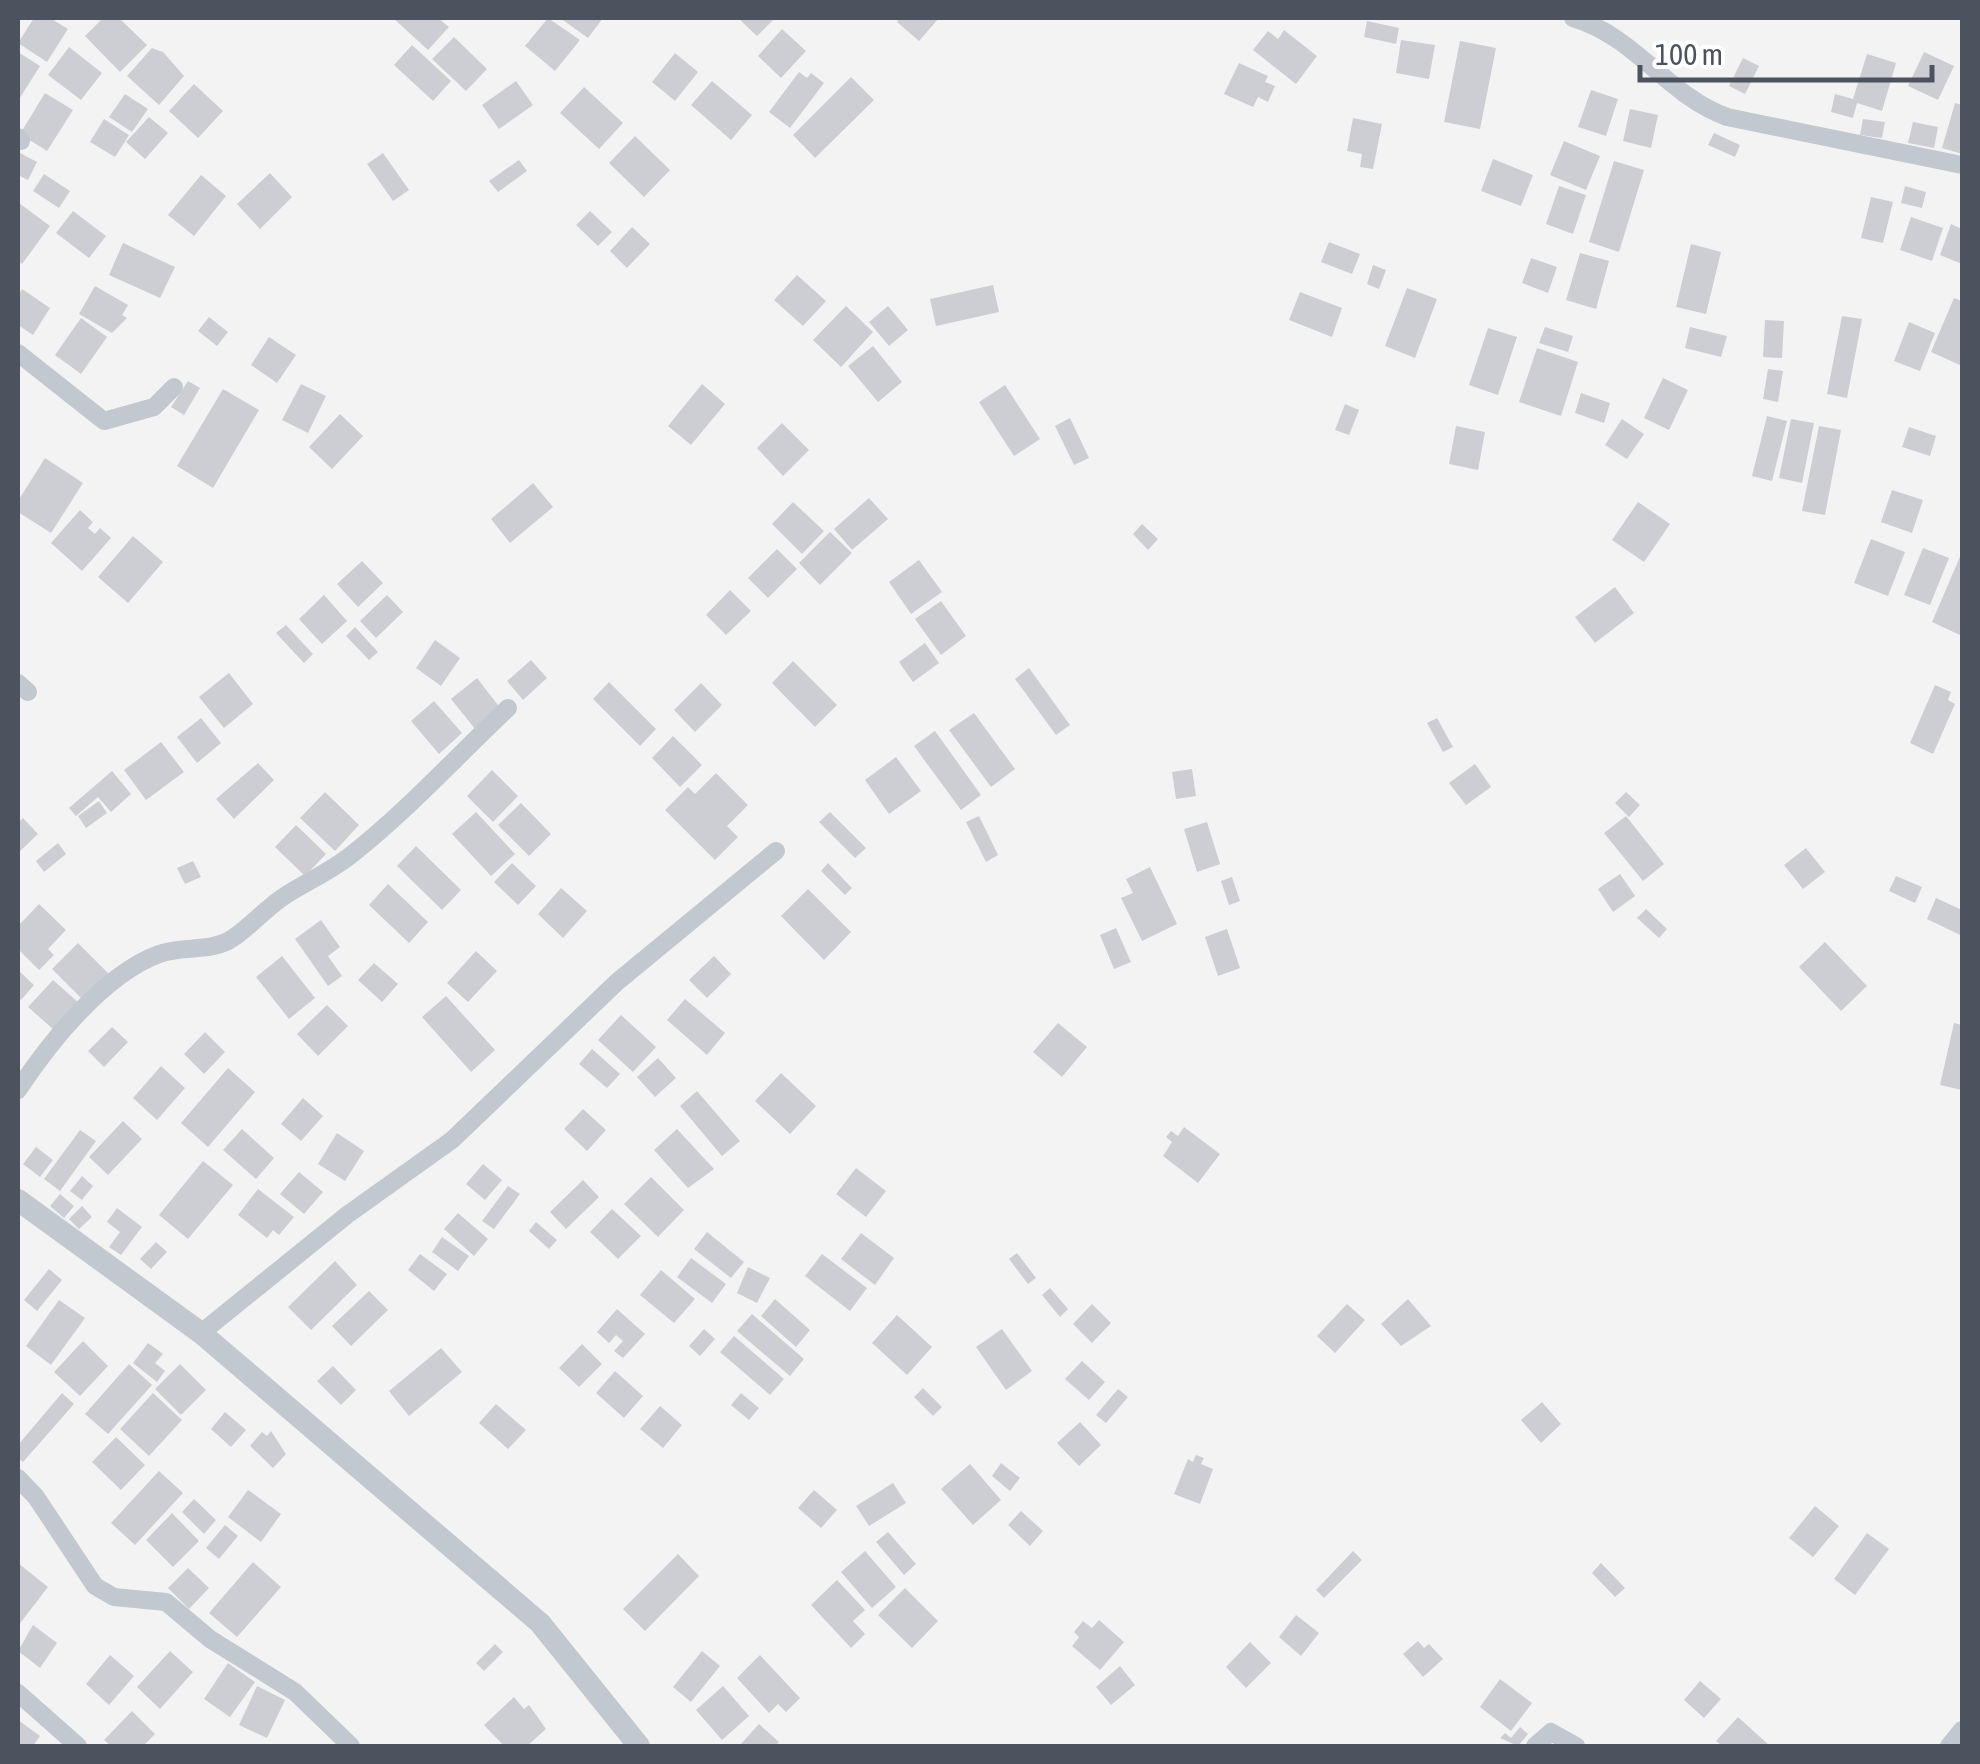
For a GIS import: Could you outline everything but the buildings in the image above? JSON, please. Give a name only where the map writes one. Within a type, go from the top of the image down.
[{"type":"street","points":[[1573,18],[1621,37],[1696,105],[1727,116],[1962,164]]},
{"type":"street","points":[[18,353],[104,421],[154,407],[174,386]]},
{"type":"street","points":[[18,1090],[44,1052],[90,1002],[148,958],[174,948],[208,948],[230,940],[288,894],[319,879],[354,853],[508,708]]},
{"type":"street","points":[[201,1332],[347,1215],[452,1140],[617,982],[776,852]]},
{"type":"street","points":[[18,1200],[201,1332],[540,1623],[639,1746]]},
{"type":"street","points":[[18,1478],[36,1496],[94,1586],[114,1597],[166,1602],[210,1639],[296,1692],[351,1746]]},
{"type":"street","points":[[18,1693],[78,1746]]},
{"type":"street","points":[[1949,1746],[1962,1730]]},
{"type":"street","points":[[1535,1746],[1552,1732],[1576,1746]]}]
